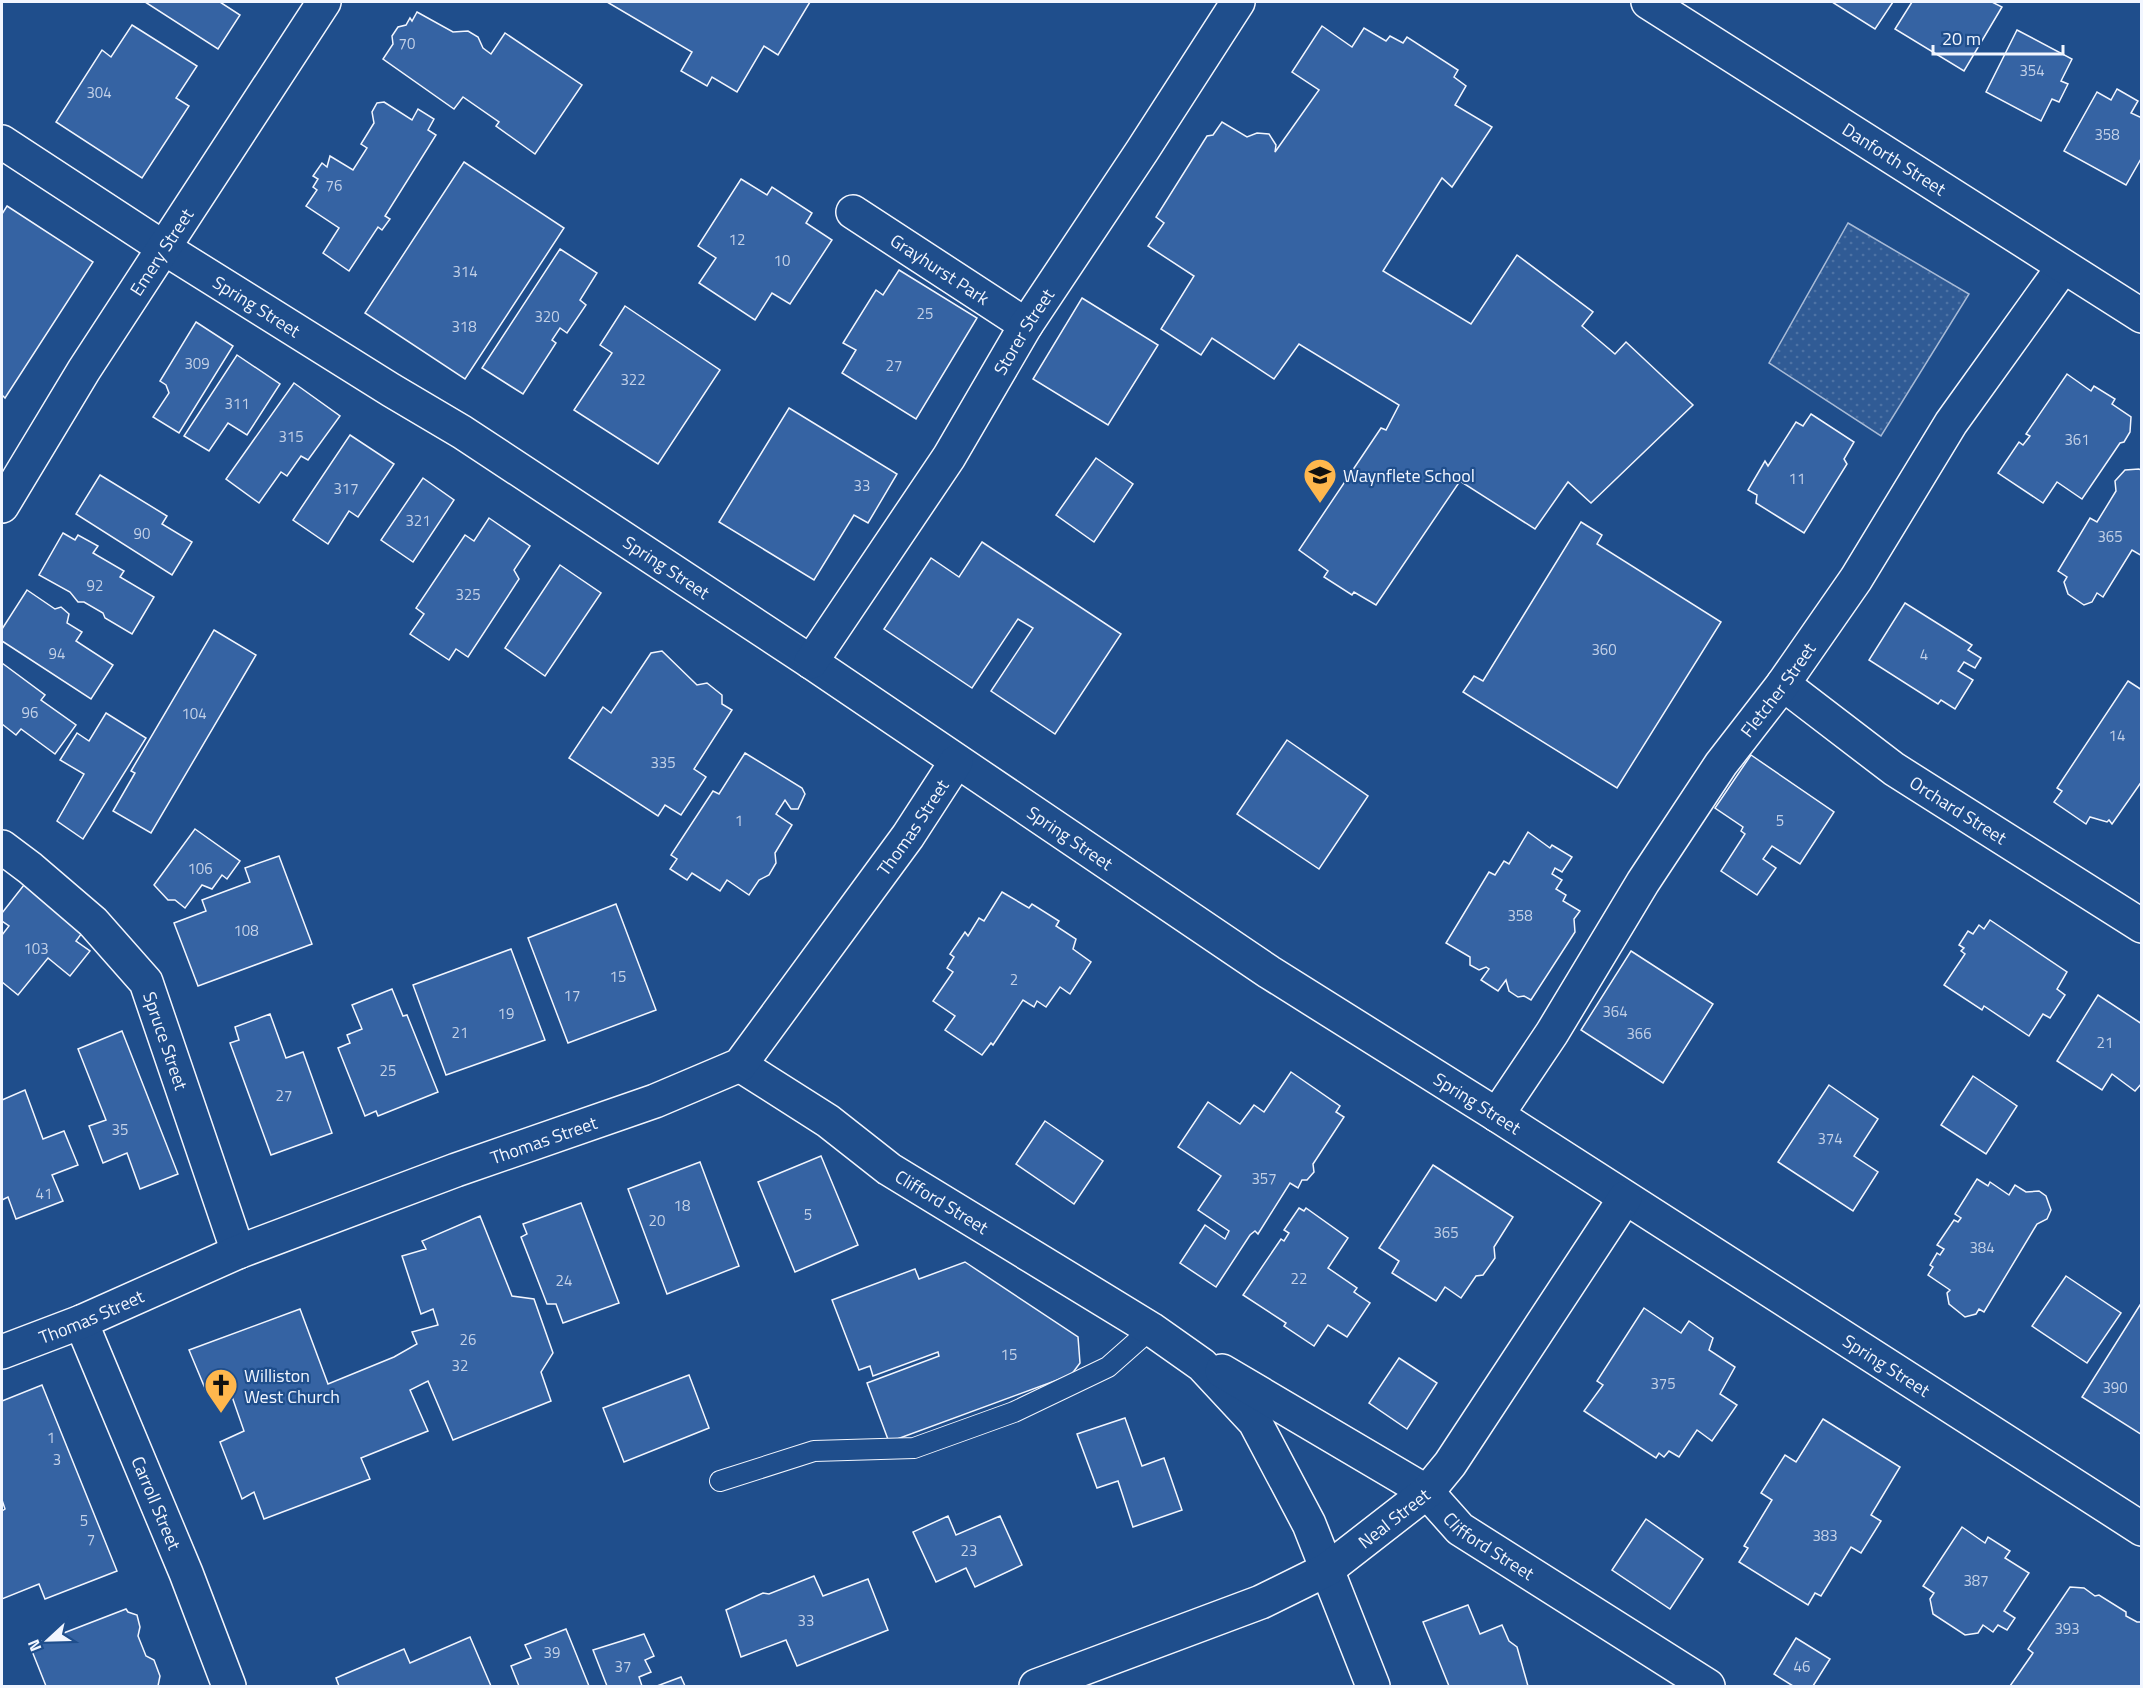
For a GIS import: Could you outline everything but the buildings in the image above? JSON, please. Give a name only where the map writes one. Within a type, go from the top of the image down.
[{"type":"street","name":"Emery Street","points":[[2,506],[84,370],[324,2]]},
{"type":"street","name":"Storer Street","points":[[811,662],[950,457],[1026,325],[1238,2]]},
{"type":"street","name":"Danforth Street","points":[[1648,2],[2142,316]]},
{"type":"street","name":"Spring Street","points":[[2,141],[164,248],[462,432],[811,662],[1269,972],[1497,1115],[2142,1529]]},
{"type":"street","name":"Grayhurst Park","points":[[854,212],[1026,325]]},
{"type":"street","name":"Fletcher Street","points":[[1497,1115],[1552,1033],[1643,882],[1715,774],[1783,684],[1856,579],[1951,423],[2063,267]]},
{"type":"street","name":"Orchard Street","points":[[1783,684],[1894,769],[2142,926]]},
{"type":"street","name":"Thomas Street","points":[[2,1352],[81,1322],[238,1252],[456,1170],[655,1101],[740,1065],[908,836],[956,762]]},
{"type":"street","name":"Spruce Street","points":[[2,847],[93,922],[146,982],[238,1252]]},
{"type":"street","name":"Clifford Street","points":[[740,1065],[828,1121],[889,1168],[1151,1329],[1427,1492],[1460,1529],[1708,1686]]},
{"type":"street","name":"Neal Street","points":[[1036,1686],[1261,1602],[1328,1569],[1427,1492],[1450,1464],[1625,1198]]},
{"type":"street","name":"Carroll Street","points":[[81,1322],[186,1574],[229,1686]]},
{"type":"street","name":"Clifford Street","points":[[1151,1329],[1202,1365],[1255,1422],[1309,1524],[1373,1686]]},
{"type":"lane","points":[[720,1480],[814,1451],[914,1448],[1014,1412],[1108,1367],[1151,1329]]},
{"type":"shaded area","points":[[1848,223],[1969,294],[1881,436],[1769,363]]},
{"type":"place","name":"Waynflete School","points":[[1320,504]]},
{"type":"place","name":"Williston West Church","points":[[221,1414]]}]
